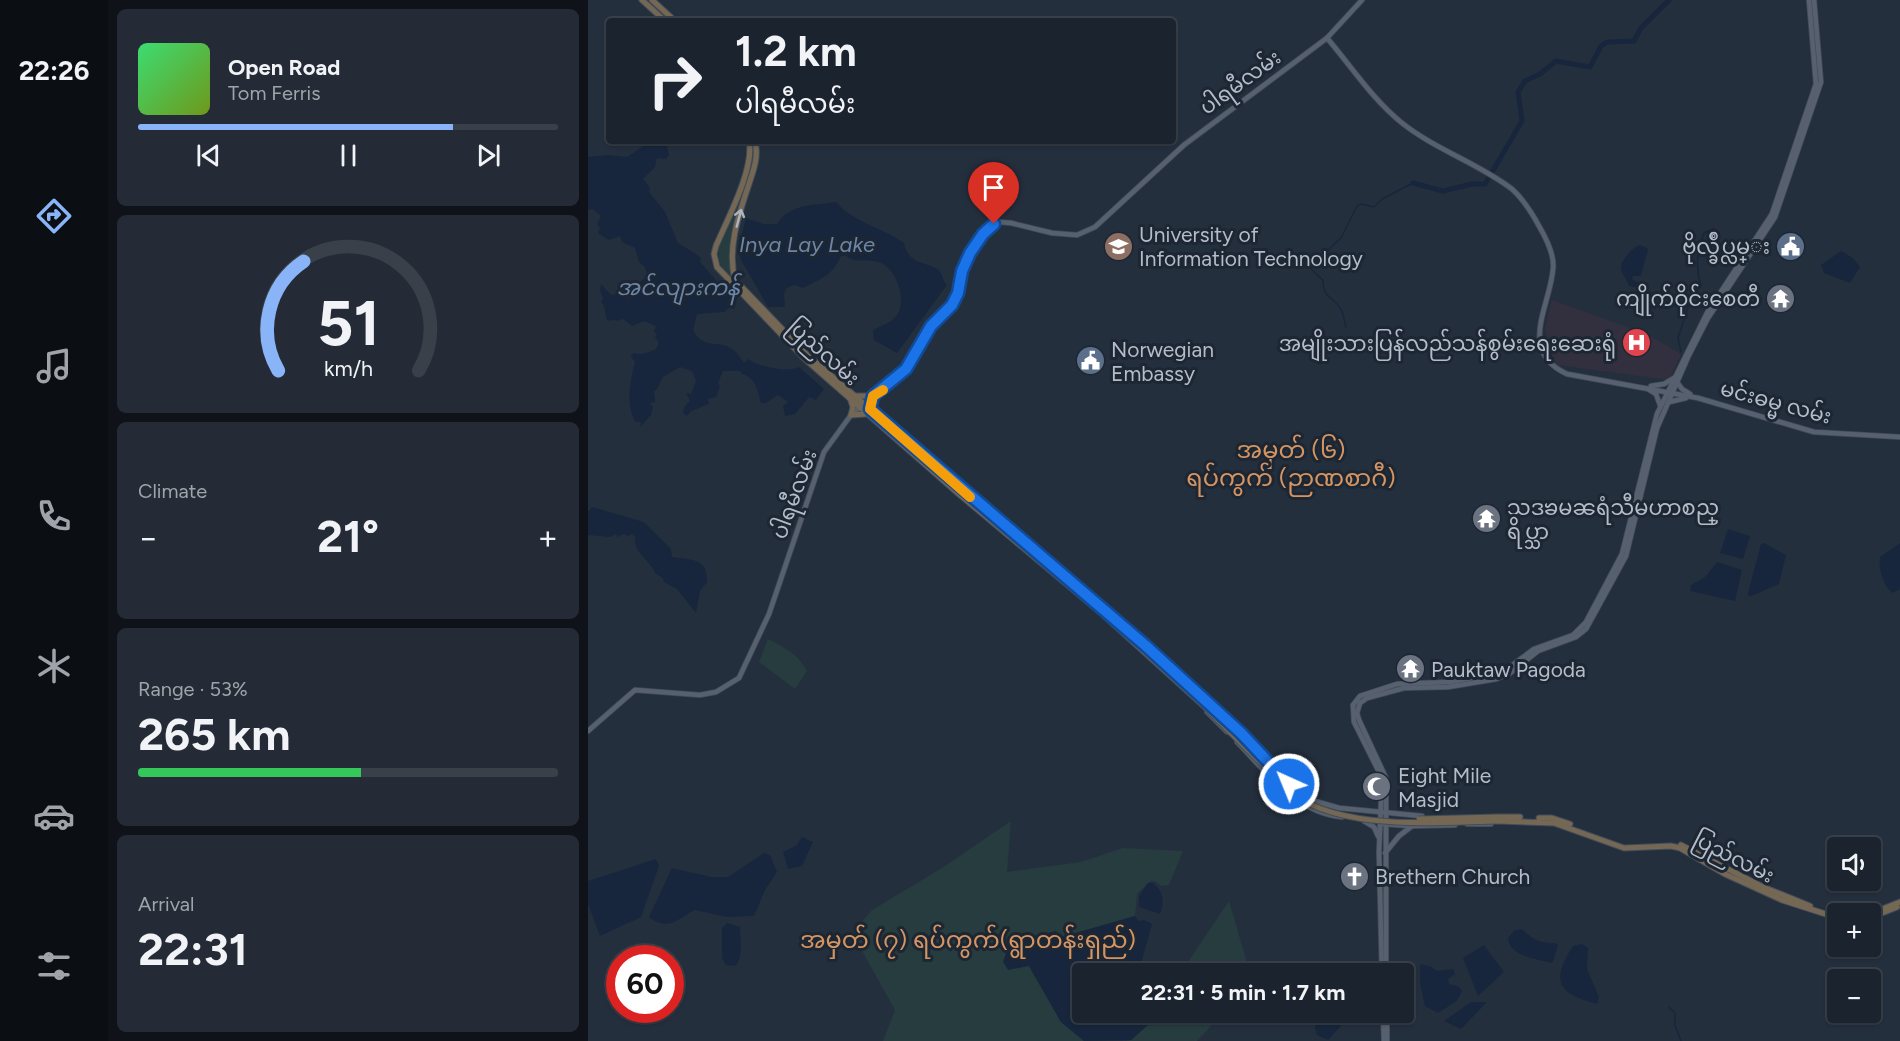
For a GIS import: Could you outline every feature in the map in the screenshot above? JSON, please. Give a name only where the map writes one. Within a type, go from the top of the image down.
[{"type":"highway","points":[[642,0],[671,18]]},
{"type":"highway","points":[[652,0],[663,18]]},
{"type":"highway","name":"ပြည်လမ်း","points":[[750,144],[747,169],[714,254],[717,267],[767,318],[869,412],[1146,646],[1293,791],[1320,807],[1413,820],[1552,818],[1629,845],[1671,843],[1681,845],[1763,887],[1827,912]]},
{"type":"highway","name":"ပြည်လမ်း","points":[[755,144],[757,156],[734,235],[732,270],[735,280],[767,318]]},
{"type":"highway","points":[[851,396],[873,396],[869,412],[851,415],[853,407],[851,396]]},
{"type":"highway","points":[[1881,912],[1900,904]]},
{"type":"main road","name":"ပါရမီလမ်း","points":[[588,731],[635,690],[700,694],[722,689],[739,678],[769,614],[824,453],[851,415],[906,369],[931,326],[952,305],[958,293],[965,264],[977,242],[989,227],[1000,222],[1011,223],[1052,233],[1077,235],[1095,227],[1184,145],[1327,38],[1362,0]]},
{"type":"main road","points":[[1809,0],[1813,17]]},
{"type":"main road","points":[[1591,616],[1628,551],[1654,438],[1675,380],[1708,318],[1770,226],[1805,125],[1816,84],[1814,0]]},
{"type":"main road","name":"မင်းဓမ္မ လမ်း","points":[[1327,38],[1400,122],[1494,178],[1523,201],[1540,227],[1552,256],[1553,268],[1539,329],[1545,357],[1551,364],[1567,374],[1698,398],[1814,432],[1900,437]]},
{"type":"main road","points":[[1645,387],[1675,380]]},
{"type":"main road","points":[[1675,380],[1682,389],[1698,398]]},
{"type":"main road","points":[[1645,387],[1656,394],[1660,406]]},
{"type":"main road","points":[[1384,963],[1382,824],[1384,769],[1358,717],[1360,703],[1367,698],[1404,688],[1504,676],[1538,651],[1582,634],[1625,546],[1652,431],[1660,406],[1670,392]]},
{"type":"main road","points":[[1668,402],[1684,397],[1698,398]]},
{"type":"main road","points":[[1397,815],[1384,800],[1379,770],[1354,722],[1352,710],[1356,700],[1366,693],[1397,684],[1459,683]]},
{"type":"main road","name":"ပြည်လမ်း","points":[[1207,706],[1241,733],[1289,784],[1311,800],[1326,806],[1412,817],[1497,815],[1509,819]]},
{"type":"main road","name":"ပြည်လမ်း","points":[[1207,706],[1210,716],[1276,784],[1311,810],[1382,824],[1412,826],[1482,824],[1509,819]]},
{"type":"main road","points":[[1302,805],[1311,800]]},
{"type":"main road","points":[[1371,812],[1384,800]]},
{"type":"main road","points":[[1364,821],[1374,827],[1382,853]]},
{"type":"main road","points":[[1379,838],[1382,824]]},
{"type":"main road","points":[[1382,853],[1412,826]]},
{"type":"main road","points":[[1385,1023],[1385,1041]]},
{"type":"shaded area","points":[[1552,300],[1647,334],[1681,354],[1669,380],[1558,365],[1549,351],[1545,328]]},
{"type":"green space","points":[[744,188],[731,244],[732,279],[720,264],[719,245],[725,225]]},
{"type":"green space","points":[[768,639],[785,648],[804,665],[807,671],[795,689],[759,662]]},
{"type":"green space","points":[[1011,821],[1007,872],[1081,862],[1123,848],[1183,851],[1169,885],[1161,886],[1155,881],[1150,881],[1137,894],[1135,916],[1061,937],[1029,966],[1061,1022],[1084,1041],[883,1041],[895,1010],[852,933],[872,910],[942,868]]},
{"type":"green space","points":[[1229,901],[1247,963],[1187,963]]},
{"type":"green space","points":[[1150,1023],[1214,1023],[1197,1041],[1126,1041],[1131,1040]]},
{"type":"water","name":"အင်လျားကန်","points":[[646,144],[667,144],[669,155],[666,159],[657,158],[655,167],[643,179],[650,188],[649,192],[665,212],[678,243],[699,256],[700,262],[736,303],[734,309],[729,307],[725,312],[697,314],[693,330],[698,337],[710,343],[731,348],[743,362],[748,359],[780,369],[799,367],[824,389],[816,400],[809,397],[795,414],[785,416],[783,406],[788,402],[778,395],[766,403],[761,403],[757,389],[750,378],[740,371],[723,371],[716,397],[708,399],[709,404],[691,411],[687,416],[683,413],[690,401],[686,393],[691,394],[696,381],[692,371],[680,367],[663,377],[654,391],[655,402],[650,403],[653,407],[651,415],[640,427],[641,422],[636,422],[630,409],[635,362],[631,357],[633,353],[642,354],[655,350],[659,343],[655,337],[657,335],[654,331],[656,326],[644,321],[632,326],[623,319],[607,320],[600,291],[601,284],[611,295],[617,294],[626,299],[631,297],[633,288],[648,275],[644,266],[639,262],[635,248],[622,242],[620,236],[609,240],[598,233],[600,228],[597,224],[601,216],[593,209],[588,210],[588,157],[608,155],[627,157]]},
{"type":"water","name":"Inya Lay Lake","points":[[836,202],[851,215],[904,243],[912,258],[937,269],[947,285],[897,353],[874,340],[873,330],[895,318],[901,302],[896,279],[892,272],[881,263],[841,256],[834,268],[821,279],[803,288],[794,285],[787,288],[784,294],[785,307],[768,307],[741,260],[738,249],[746,218],[764,224],[777,224],[782,217],[795,209]]},
{"type":"water","points":[[1640,245],[1648,250],[1641,276],[1633,276],[1632,279],[1640,284],[1639,288],[1629,286],[1621,267],[1628,254]]},
{"type":"water","points":[[1841,251],[1853,258],[1860,267],[1850,283],[1824,273],[1821,265]]},
{"type":"water","points":[[592,507],[644,522],[671,549],[672,557],[702,564],[707,574],[707,582],[700,591],[696,613],[677,589],[664,582],[663,578],[656,574],[639,552],[632,534],[617,537],[616,534],[610,537],[588,535],[588,512]]},
{"type":"water","points":[[1728,529],[1750,536],[1743,559],[1720,553]]},
{"type":"water","points":[[1764,543],[1786,555],[1779,584],[1749,597],[1748,593],[1761,544]]},
{"type":"water","points":[[1900,543],[1900,589],[1893,593],[1886,586],[1882,576],[1880,557]]},
{"type":"water","points":[[1717,562],[1742,570],[1735,601],[1690,591],[1691,585],[1705,577]]},
{"type":"water","points":[[802,837],[813,842],[802,866],[788,869],[783,852],[797,845]]},
{"type":"water","points":[[764,853],[770,855],[777,872],[765,890],[754,916],[727,917],[695,910],[669,924],[656,922],[649,917],[672,868],[711,877],[728,877]]},
{"type":"water","points":[[656,859],[659,866],[641,917],[600,936],[588,904],[588,881]]},
{"type":"water","points":[[1148,883],[1153,883],[1161,893],[1163,901],[1160,914],[1139,907],[1139,896]]},
{"type":"water","points":[[1135,916],[1138,921],[1144,920],[1152,924],[1141,963],[1072,963],[1072,1023],[1150,1023],[1131,1040],[1084,1041],[1061,1022],[1029,966],[1008,970],[1003,962],[1010,942],[1056,931],[1062,937]]},
{"type":"water","points":[[727,923],[740,927],[741,953],[735,966],[726,965],[722,958],[722,928]]},
{"type":"water","points":[[1522,929],[1537,940],[1558,945],[1553,962],[1531,958],[1513,949],[1508,938],[1515,930]]},
{"type":"water","points":[[1582,944],[1588,948],[1587,969],[1599,997],[1597,1004],[1574,996],[1566,990],[1560,977],[1566,958],[1573,946]]},
{"type":"water","points":[[1484,945],[1504,972],[1478,996],[1463,958]]},
{"type":"water","points":[[1420,964],[1430,966],[1437,971],[1453,969],[1455,974],[1448,979],[1449,984],[1458,986],[1462,991],[1457,1001],[1438,1013],[1425,1006],[1420,983]]},
{"type":"water","points":[[1471,1002],[1487,1002],[1461,1029],[1444,1021]]},
{"type":"water","points":[[1316,1023],[1343,1023],[1328,1040],[1317,1035]]},
{"type":"waterway","points":[[1413,183],[1443,191],[1472,184],[1485,184],[1522,121],[1518,92],[1525,81],[1540,74],[1556,61],[1590,67],[1601,46],[1607,42],[1634,41],[1641,28],[1669,0]]},
{"type":"waterway","points":[[1346,327],[1341,310],[1326,294],[1323,280],[1311,269],[1310,262],[1325,253],[1341,238],[1357,206],[1361,204],[1374,207],[1382,199],[1413,183]]},
{"type":"waterway","points":[[1681,352],[1678,338],[1693,292],[1701,286],[1697,266],[1700,247],[1704,233],[1713,229]]},
{"type":"waterway","points":[[1669,1007],[1675,1013],[1675,1025],[1681,1041]]},
{"type":"slow traffic","points":[[883,390],[873,396],[870,409],[970,497]]},
{"type":"place","name":"University of Information Technology","points":[[1118,246]]},
{"type":"place","name":"ဗိုလ္ခ်ဳပ္လမ္း","points":[[1791,246]]},
{"type":"place","name":"ကျိုက်ဝိုင်းစေတီ","points":[[1781,298]]},
{"type":"place","name":"အမျိုးသားပြန်လည်သန်စွမ်းရေးဆေးရုံ","points":[[1637,343]]},
{"type":"place","name":"Norwegian Embassy","points":[[1090,361]]},
{"type":"place","name":"သဒၶမၼရံသီမဟာစည္ ရိပ္သာ","points":[[1486,519]]},
{"type":"place","name":"Pauktaw Pagoda","points":[[1410,669]]},
{"type":"place","name":"Eight Mile Masjid","points":[[1377,787]]},
{"type":"place","name":"Brethern Church","points":[[1354,876]]},
{"type":"district","name":"အမှတ် (၆) ရပ်ကွက် (ဉာဏစာဂီ)","points":[[1291,463]]},
{"type":"district","name":"အမှတ် (၇) ရပ်ကွက်(ရွာတန်းရှည်)","points":[[968,939]]},
{"type":"route","points":[[994,224],[983,234],[970,253],[962,271],[956,299],[952,305],[931,326],[906,369],[894,382],[873,396],[870,409],[1146,646],[1241,733],[1289,784]]}]
